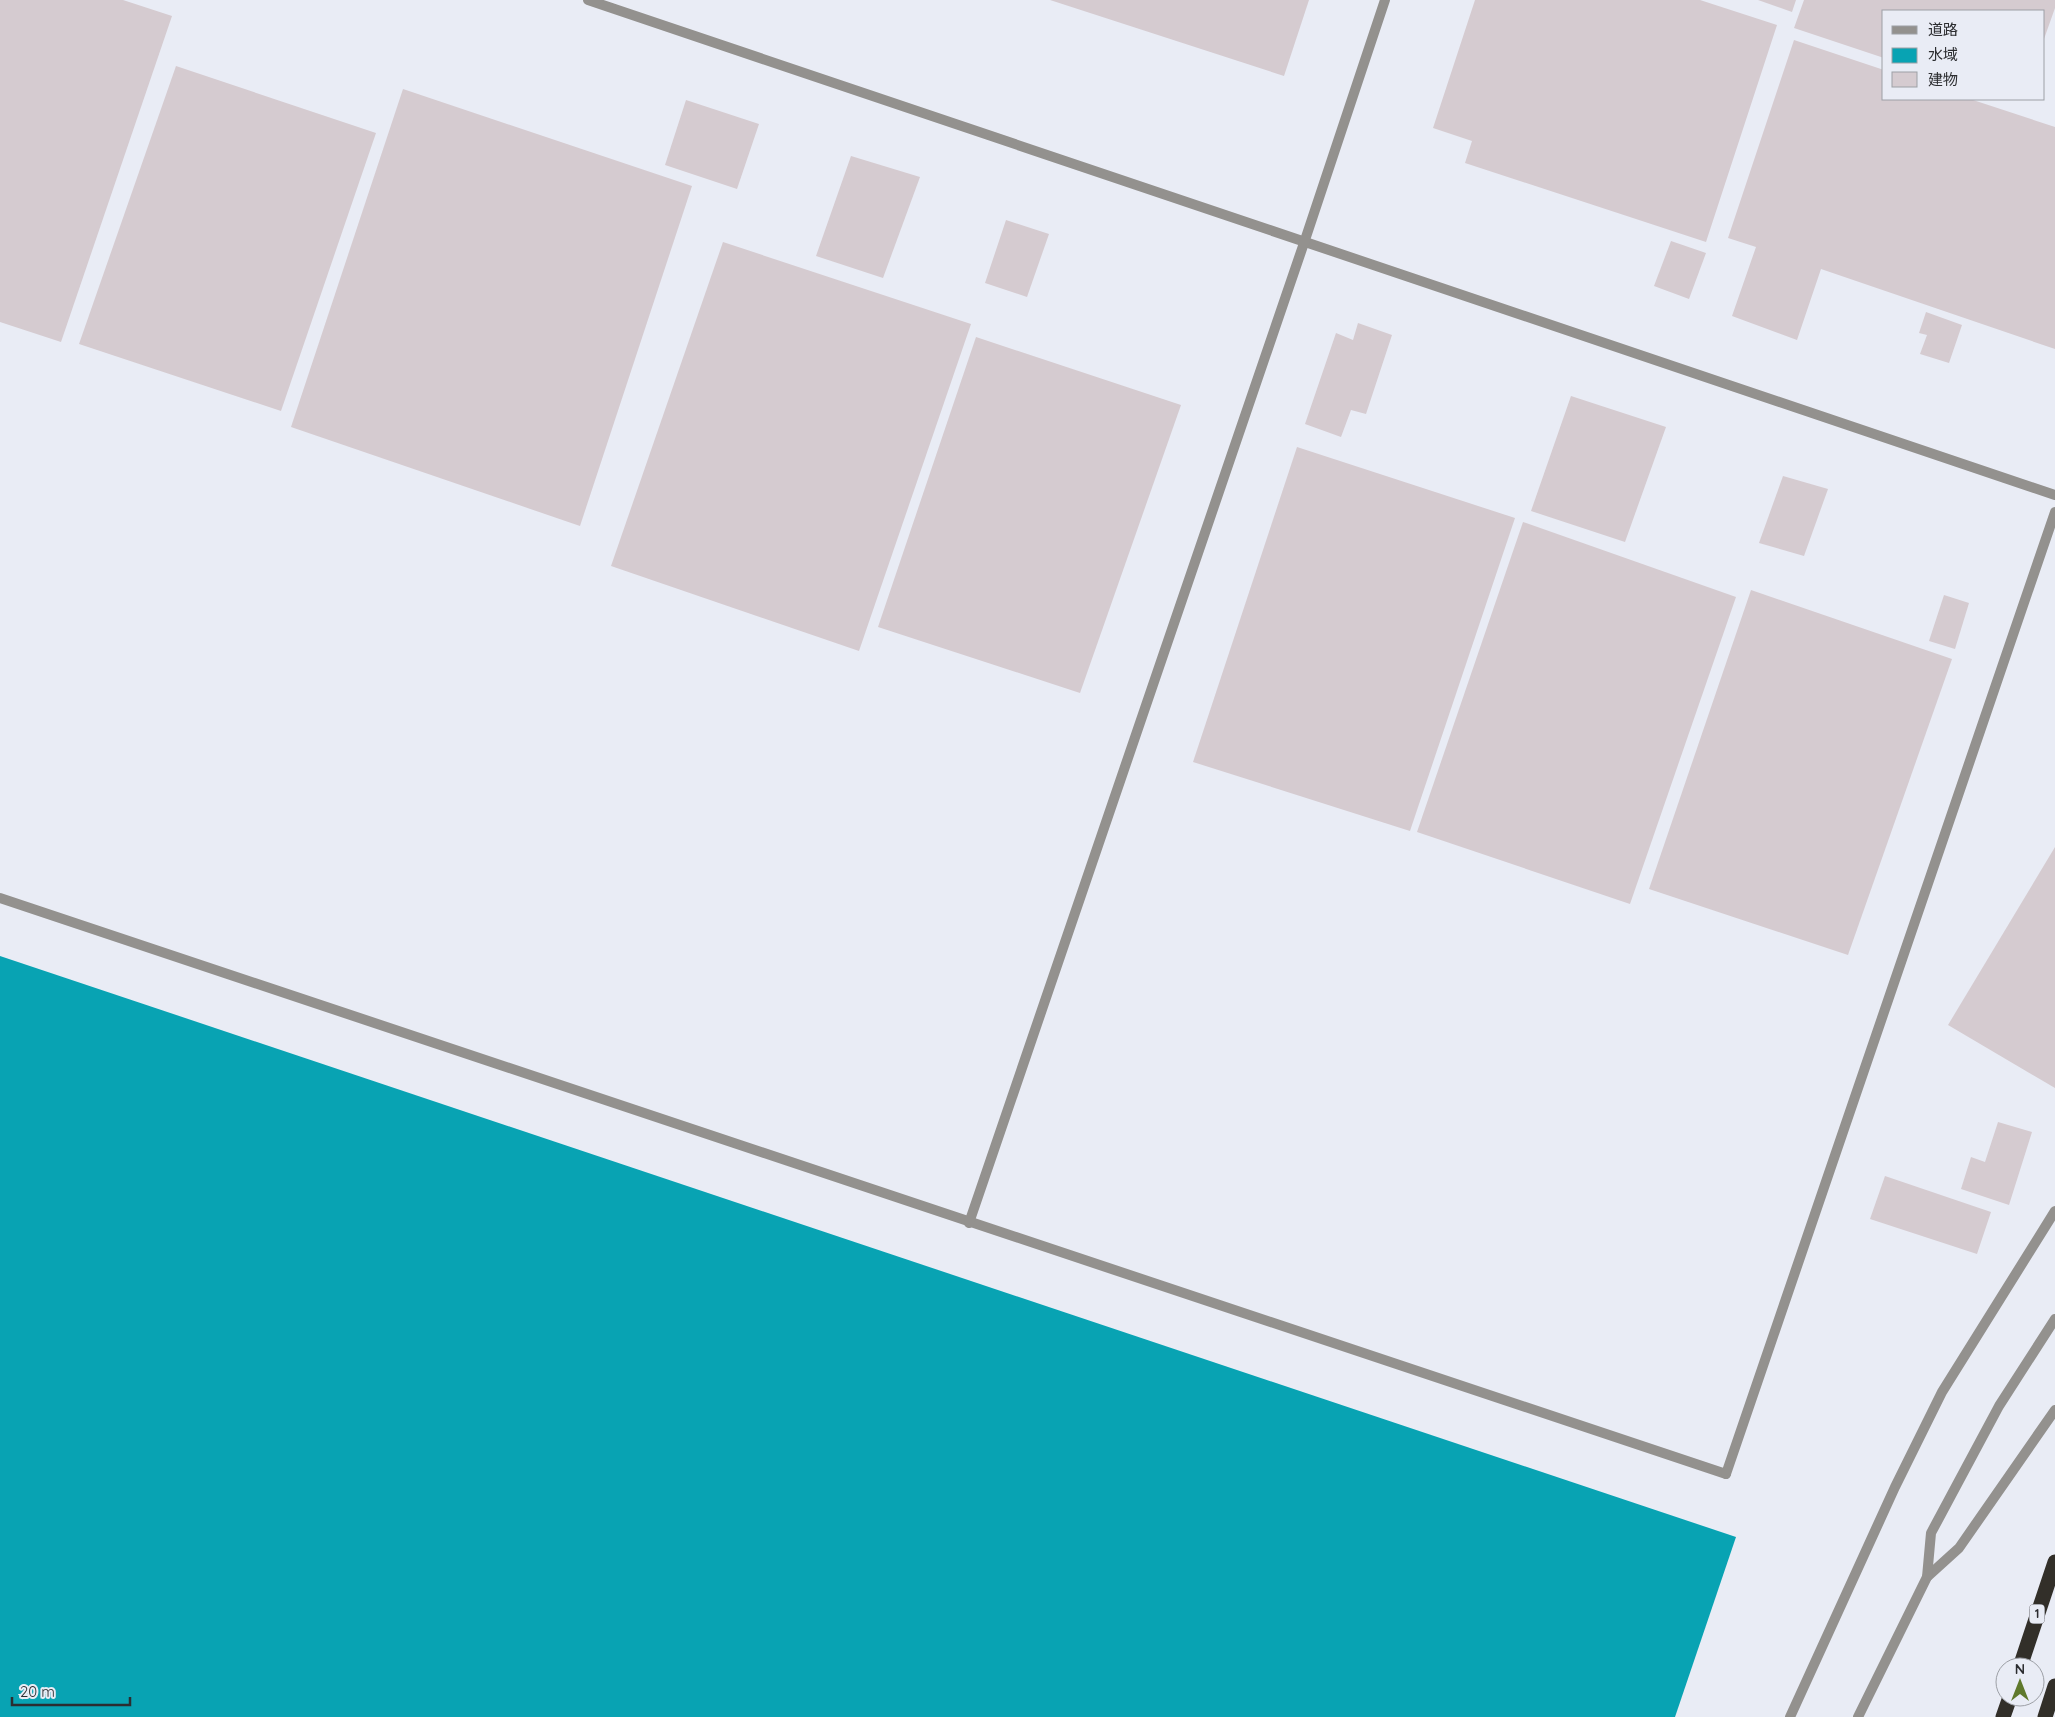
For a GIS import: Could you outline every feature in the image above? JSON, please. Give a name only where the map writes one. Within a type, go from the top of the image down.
[{"type":"highway","name":"1","points":[[2023,1657],[2055,1562]]},
{"type":"highway","points":[[2045,1717],[2055,1686]]},
{"type":"street","points":[[588,0],[2055,495]]},
{"type":"street","points":[[969,1223],[1304,243],[1385,0]]},
{"type":"street","points":[[0,898],[969,1223],[1726,1474],[2055,512]]},
{"type":"street","points":[[1790,1717],[1891,1495],[1942,1392],[2055,1211]]},
{"type":"street","points":[[1858,1717],[1927,1577],[1931,1533],[1999,1406],[2055,1320]]},
{"type":"street","points":[[1927,1577],[1959,1548],[2055,1410]]},
{"type":"water","points":[[0,956],[1736,1537],[1675,1717],[0,1717]]},
{"type":"building","points":[[0,0],[123,0],[172,16],[61,342],[0,322]]},
{"type":"building","points":[[1050,0],[1309,0],[1284,76]]},
{"type":"building","points":[[1475,0],[1700,0],[1777,25],[1706,242],[1465,163],[1472,141],[1433,128]]},
{"type":"building","points":[[1758,0],[1796,0],[1792,12]]},
{"type":"building","points":[[1804,0],[2055,0],[2055,8],[2045,36],[2045,10],[1882,10],[1882,57],[1794,28]]},
{"type":"building","points":[[1794,40],[1882,69],[1882,100],[1973,100],[2055,127],[2055,349],[1821,269],[1797,340],[1732,316],[1756,247],[1728,238]]},
{"type":"building","points":[[176,66],[376,133],[281,411],[79,344]]},
{"type":"building","points":[[403,89],[692,186],[580,526],[291,427]]},
{"type":"building","points":[[686,100],[759,124],[737,189],[665,165]]},
{"type":"building","points":[[851,156],[920,177],[883,278],[816,256]]},
{"type":"building","points":[[1006,220],[1049,234],[1027,297],[985,283]]},
{"type":"building","points":[[1671,241],[1706,253],[1689,299],[1654,286]]},
{"type":"building","points":[[723,242],[971,324],[859,651],[611,566]]},
{"type":"building","points":[[1926,312],[1962,325],[1949,363],[1920,354],[1927,335],[1919,333]]},
{"type":"building","points":[[1358,323],[1392,335],[1366,414],[1351,410],[1341,437],[1305,424],[1336,333],[1353,340]]},
{"type":"building","points":[[976,337],[1181,405],[1080,693],[878,627]]},
{"type":"building","points":[[1571,396],[1666,427],[1625,542],[1531,511]]},
{"type":"building","points":[[1297,447],[1515,518],[1410,831],[1193,762]]},
{"type":"building","points":[[1783,476],[1828,489],[1804,556],[1759,543]]},
{"type":"building","points":[[1523,522],[1736,597],[1630,904],[1417,832]]},
{"type":"building","points":[[1751,590],[1952,659],[1848,955],[1649,889]]},
{"type":"building","points":[[1944,595],[1969,603],[1955,649],[1929,641]]},
{"type":"building","points":[[2055,847],[2055,1088],[1948,1025]]},
{"type":"building","points":[[1998,1122],[2032,1132],[2009,1205],[1961,1189],[1971,1157],[1985,1162]]},
{"type":"building","points":[[1885,1176],[1991,1212],[1977,1254],[1870,1219]]}]
